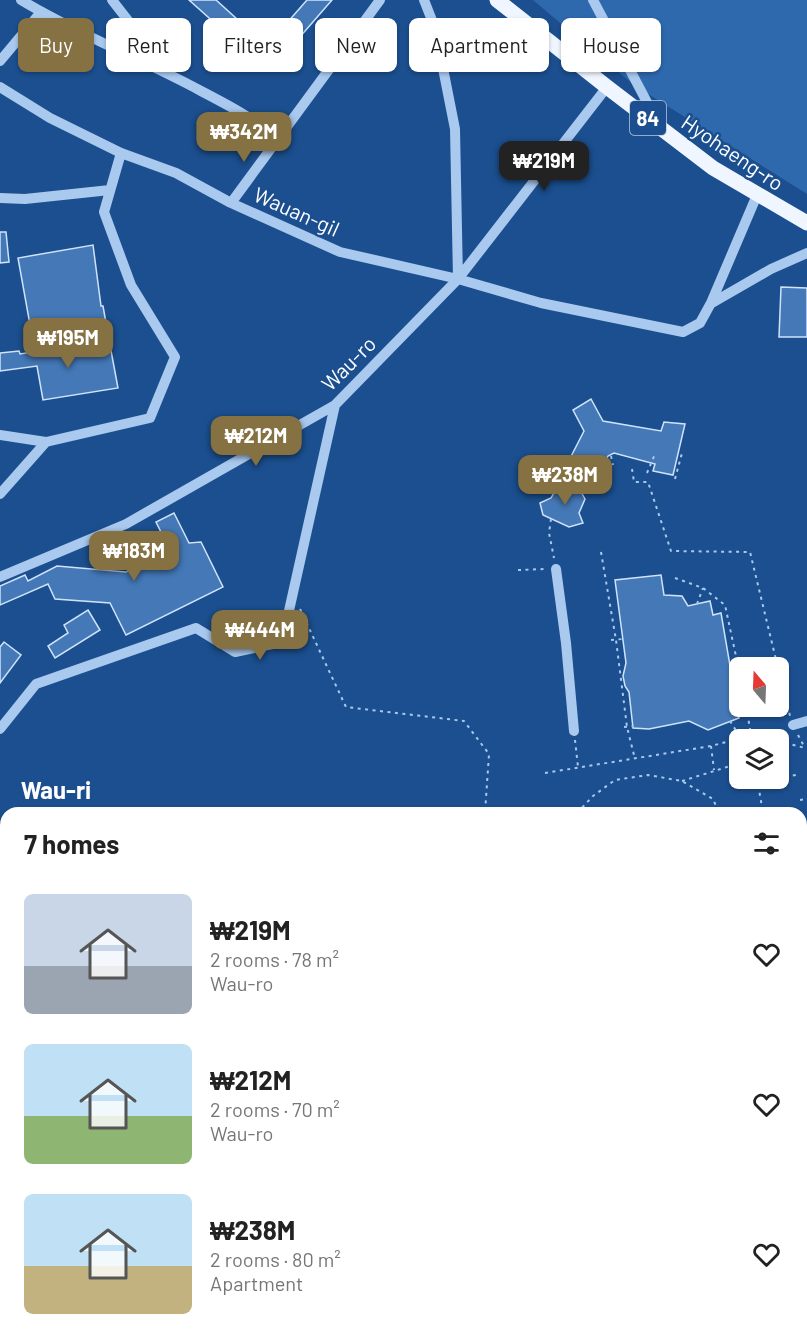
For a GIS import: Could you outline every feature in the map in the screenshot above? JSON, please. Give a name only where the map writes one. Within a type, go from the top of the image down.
[{"type":"main road","name":"Hyohaeng-ro","points":[[497,0],[713,168],[807,223]]},
{"type":"street","points":[[21,0],[230,106],[264,127],[278,140]]},
{"type":"street","points":[[112,0],[170,74]]},
{"type":"street","points":[[231,203],[380,0]]},
{"type":"street","points":[[424,0],[435,28],[455,129],[458,279]]},
{"type":"street","points":[[593,0],[661,128]]},
{"type":"street","points":[[0,61],[41,12]]},
{"type":"street","name":"Wauan-gil","points":[[0,87],[50,118],[121,153],[176,174],[231,203],[340,252],[458,279],[542,303],[683,332],[700,322],[711,303],[757,195]]},
{"type":"street","name":"Wau-ro","points":[[0,577],[126,524],[335,405],[458,279],[607,87]]},
{"type":"street","points":[[0,435],[46,442],[150,418],[175,357],[131,285],[104,212],[121,153]]},
{"type":"street","points":[[0,198],[25,199],[110,190]]},
{"type":"street","points":[[711,303],[771,269],[807,253]]},
{"type":"street","points":[[0,729],[36,684],[196,628],[235,652],[282,642],[335,405]]},
{"type":"street","points":[[0,494],[46,442]]},
{"type":"street","points":[[556,569],[574,731]]},
{"type":"street","points":[[793,726],[807,721]]},
{"type":"path","points":[[675,478],[682,453]]},
{"type":"path","points":[[646,472],[655,454]]},
{"type":"path","points":[[611,456],[613,465]]},
{"type":"path","points":[[632,470],[634,482],[648,482],[671,551],[750,552],[775,657]]},
{"type":"path","points":[[580,484],[600,493]]},
{"type":"path","points":[[518,570],[556,569],[549,533],[551,519]]},
{"type":"path","points":[[601,552],[616,640],[626,727],[635,759]]},
{"type":"path","points":[[675,578],[703,588],[725,605],[736,657]]},
{"type":"path","points":[[697,604],[703,588]]},
{"type":"path","points":[[293,593],[346,707],[464,721],[489,754],[485,807]]},
{"type":"path","points":[[612,640],[623,639]]},
{"type":"path","points":[[789,711],[793,726],[805,748],[789,744]]},
{"type":"path","points":[[730,721],[735,729]]},
{"type":"path","points":[[626,727],[633,726]]},
{"type":"path","points":[[574,731],[578,768]]},
{"type":"path","points":[[545,773],[729,741]]},
{"type":"path","points":[[711,746],[714,771]]},
{"type":"path","points":[[682,781],[729,767]]},
{"type":"path","points":[[582,807],[615,780],[648,775],[682,781],[713,799],[716,807]]},
{"type":"path","points":[[789,776],[796,775]]},
{"type":"path","points":[[759,789],[761,807]]},
{"type":"path","points":[[800,800],[807,799]]},
{"type":"shaded area","points":[[533,0],[807,0],[807,194],[634,85],[619,72],[661,72],[661,18],[561,18],[561,24]]},
{"type":"building","points":[[189,0],[216,0],[236,18],[209,18]]},
{"type":"building","points":[[307,0],[332,0],[303,33],[303,18],[291,18]]},
{"type":"building","points":[[0,232],[6,232],[9,262],[0,263]]},
{"type":"building","points":[[93,245],[101,306],[103,306],[106,323],[32,336],[18,258]]},
{"type":"building","points":[[781,287],[807,288],[807,337],[779,337]]},
{"type":"building","points":[[109,340],[118,388],[43,400],[37,366],[0,371],[0,353],[19,351],[20,354]]},
{"type":"building","points":[[591,399],[603,421],[661,431],[664,422],[685,424],[673,475],[653,471],[655,464],[614,453],[608,456],[592,484],[563,472],[584,431],[573,410]]},
{"type":"building","points":[[576,483],[585,499],[579,513],[583,523],[569,527],[543,515],[540,503],[551,498],[557,488]]},
{"type":"building","points":[[174,513],[189,543],[201,542],[223,587],[126,635],[110,603],[55,599],[48,584],[0,605],[0,586],[25,575],[28,581],[57,566],[126,572],[170,550],[156,522]]},
{"type":"building","points":[[661,575],[664,595],[682,596],[688,606],[710,601],[713,615],[721,613],[729,660],[729,717],[739,718],[708,730],[689,721],[649,729],[633,728],[629,692],[623,676],[626,663],[615,580]]},
{"type":"building","points":[[88,610],[100,630],[55,658],[48,646],[68,633],[64,625]]},
{"type":"building","points":[[4,642],[21,655],[0,683],[0,647]]},
{"type":"district","name":"Wau-ri","points":[[56,789]]}]
